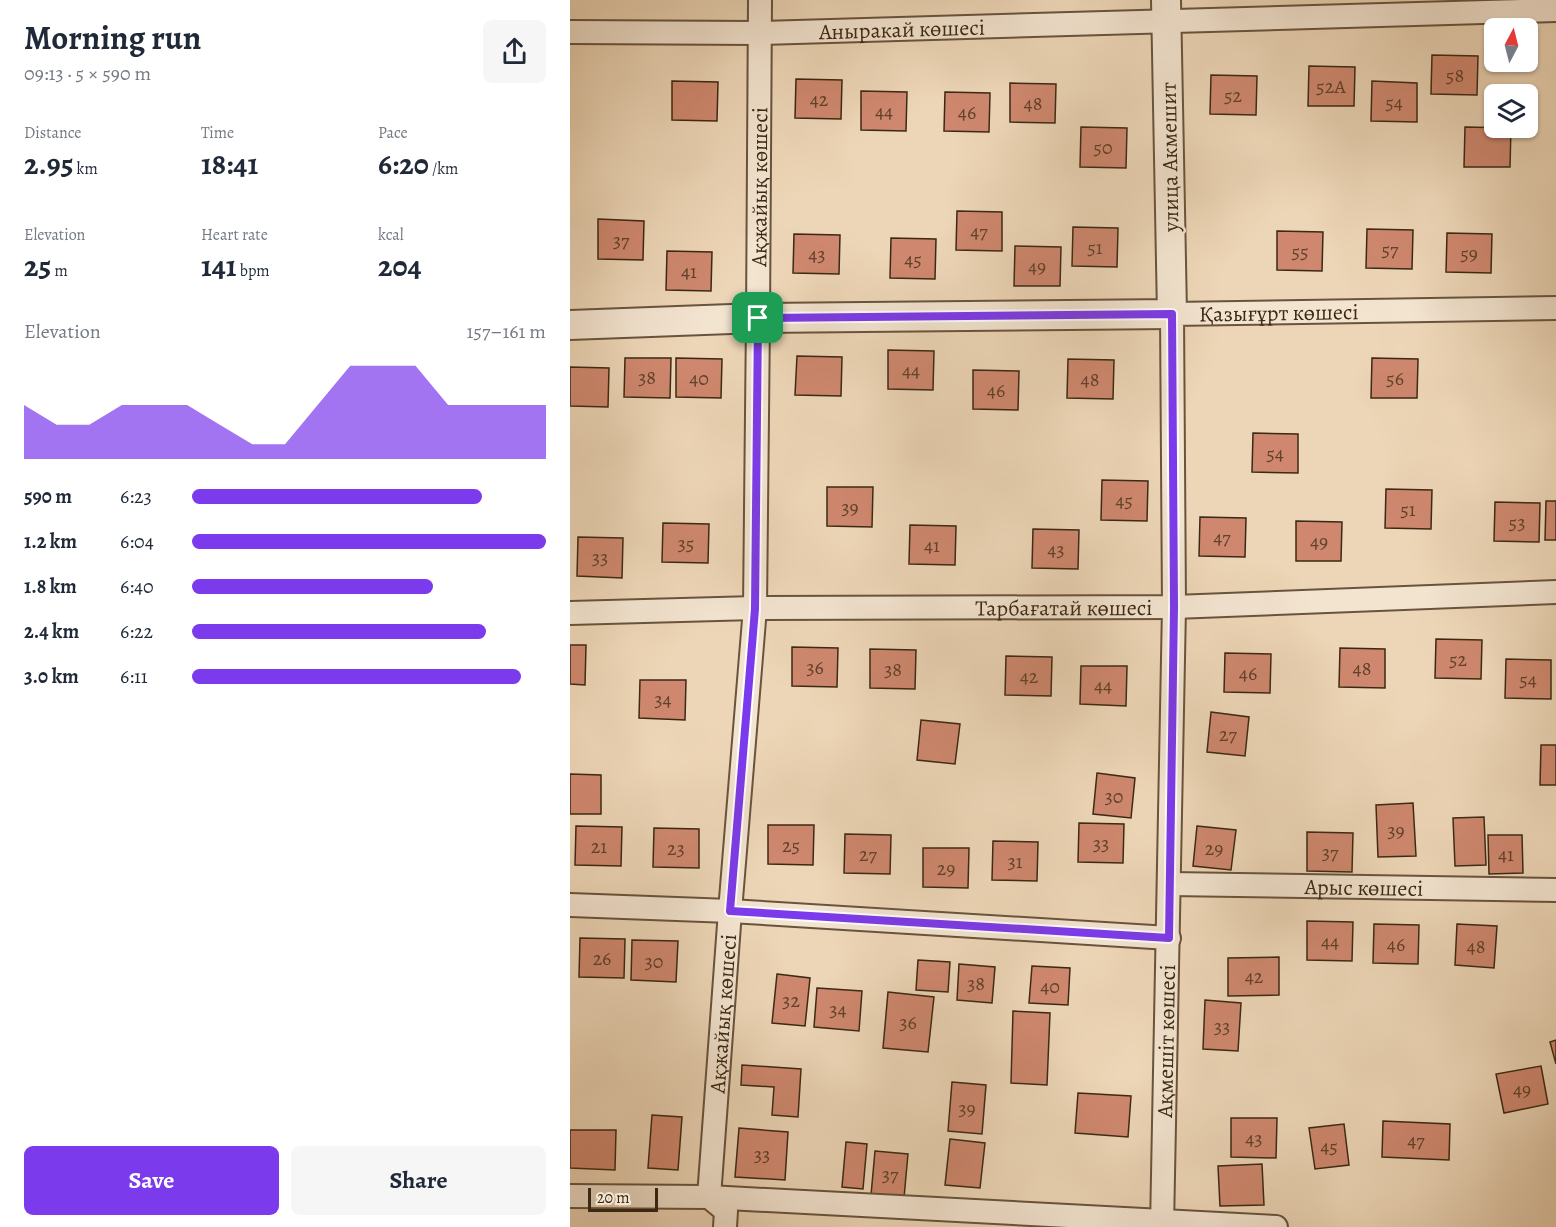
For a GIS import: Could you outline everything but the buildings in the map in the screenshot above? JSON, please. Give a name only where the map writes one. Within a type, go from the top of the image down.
[{"type":"street","name":"Ақжайық көшесі","points":[[709,1197],[755,609],[759,0]]},
{"type":"street","name":"Аныракай көшесі","points":[[570,32],[759,33],[1166,10],[1556,10]]},
{"type":"street","name":"улица Акмешит","points":[[1166,10],[1172,314]]},
{"type":"street","name":"Қазығұрт көшесі","points":[[570,326],[758,318],[1556,308]]},
{"type":"street","name":"Ақмешіт көшесі","points":[[1162,1224],[1174,607],[1172,314]]},
{"type":"street","name":"Тарбағатай көшесі","points":[[570,613],[755,609],[1174,607],[1556,592]]},
{"type":"street","name":"Арыс көшесі","points":[[1170,884],[1556,890]]},
{"type":"street","points":[[570,905],[730,911],[1169,938]]},
{"type":"street","points":[[570,1196],[709,1197],[1162,1224],[1276,1227]]},
{"type":"street","points":[[709,1197],[726,1211],[725,1227]]},
{"type":"route","points":[[1172,314],[1174,607],[1169,938],[730,911],[755,609],[758,318],[1172,314]]}]
